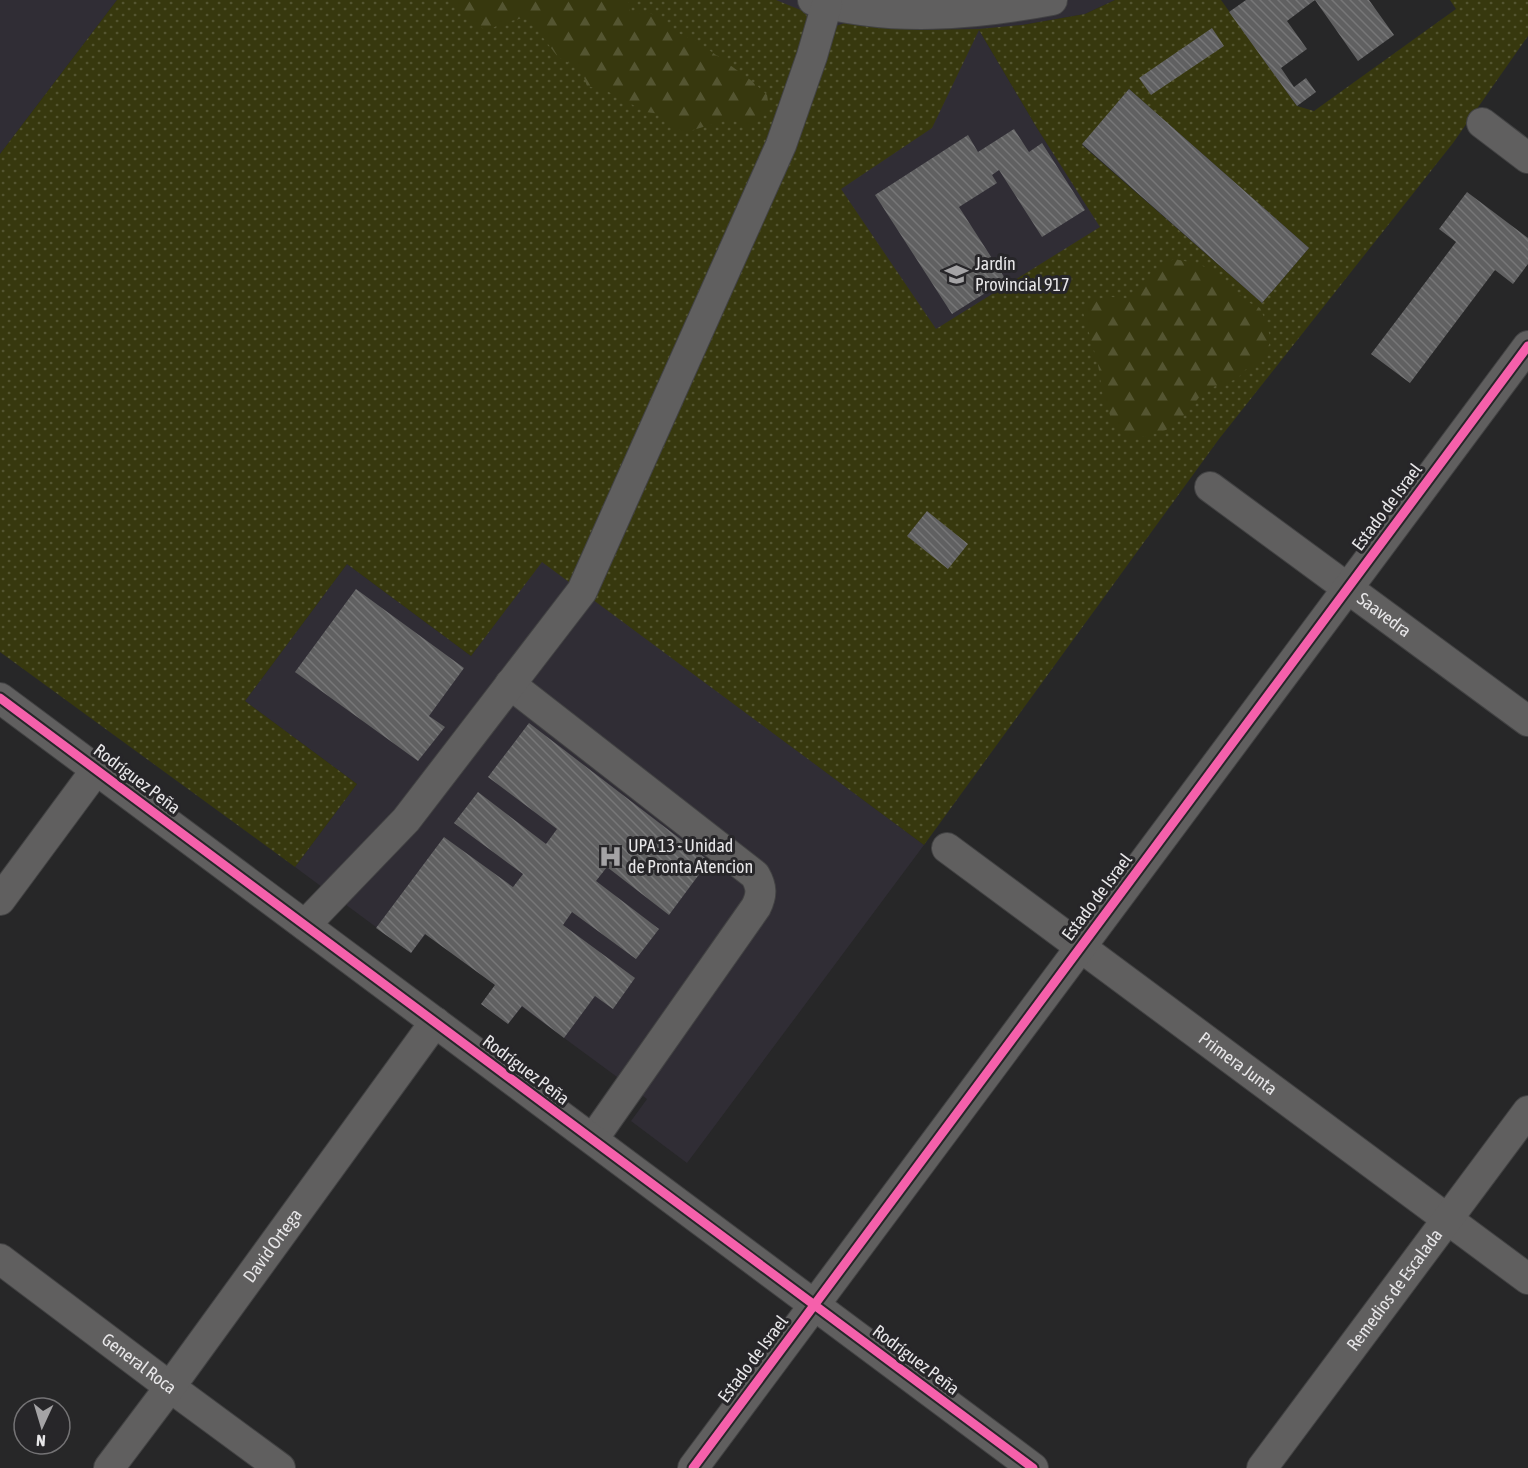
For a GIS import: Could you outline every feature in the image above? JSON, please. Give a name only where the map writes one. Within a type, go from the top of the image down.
[{"type":"street","points":[[305,925],[406,820],[582,591],[782,145],[812,56],[820,2],[893,13],[927,14],[960,13],[1052,0]]},
{"type":"street","points":[[1482,123],[1528,158]]},
{"type":"street","name":"Estado de Israel","points":[[693,1468],[1528,346]]},
{"type":"street","name":"Saavedra","points":[[1210,487],[1528,721]]},
{"type":"street","points":[[510,684],[755,876],[760,884],[761,896],[756,907],[593,1139]]},
{"type":"street","name":"Rodríguez Peña","points":[[0,699],[1033,1468]]},
{"type":"street","points":[[0,900],[96,770]]},
{"type":"street","name":"Primera Junta","points":[[947,848],[1528,1280]]},
{"type":"street","name":"David Ortega","points":[[109,1468],[435,1022]]},
{"type":"street","name":"Remedios de Escalada","points":[[1262,1468],[1528,1111]]},
{"type":"street","name":"General Roca","points":[[0,1259],[280,1468]]},
{"type":"shaded area","points":[[0,0],[117,0],[0,154]]},
{"type":"shaded area","points":[[589,0],[1115,0],[1085,14],[979,30],[1037,128],[1101,227],[936,330]]},
{"type":"shaded area","name":"UPA 13 - Unidad de Pronta Atencion","points":[[542,561],[924,845],[687,1163],[631,1121],[647,1099],[522,1007],[508,1024],[481,1004],[495,985],[426,934],[411,953],[295,867],[357,784],[245,701],[347,564],[471,656]]},
{"type":"green space","points":[[117,0],[776,0],[803,11],[809,22],[833,31],[836,26],[848,22],[917,30],[979,29],[1022,25],[1085,14],[1115,0],[1221,0],[1297,106],[1314,111],[1456,9],[1450,0],[1528,0],[1528,36],[1453,143],[1219,439],[924,845],[542,562],[471,656],[347,564],[245,701],[357,784],[295,867],[0,652],[0,154]],"holes":[[[979,30],[1037,128],[1100,227],[936,329],[841,189],[932,128]],[[1129,89],[1309,248],[1262,303],[1082,145]]]},
{"type":"green space","points":[[453,0],[627,0],[630,15],[652,14],[680,34],[698,42],[752,81],[767,95],[769,107],[751,127],[730,119],[683,133],[661,114],[646,112],[607,91],[587,86],[581,69],[558,57],[527,17],[503,23],[486,31],[456,6]]},
{"type":"green space","points":[[1174,259],[1211,270],[1225,288],[1234,288],[1244,300],[1260,308],[1269,333],[1269,345],[1259,362],[1245,370],[1237,379],[1213,387],[1200,396],[1188,412],[1166,430],[1148,436],[1130,438],[1121,434],[1112,425],[1083,312],[1099,299],[1116,297],[1130,299],[1143,289],[1151,272]]},
{"type":"building","points":[[1246,0],[1315,0],[1287,21],[1307,49],[1281,68],[1294,87],[1306,78],[1316,92],[1297,106],[1229,12]]},
{"type":"building","points":[[1315,0],[1369,0],[1394,35],[1358,61]]},
{"type":"building","points":[[1212,28],[1224,46],[1151,95],[1139,78]]},
{"type":"building","points":[[1129,89],[1309,248],[1262,303],[1082,144]]},
{"type":"building","points":[[1014,129],[1029,152],[1042,143],[1085,210],[1042,237],[999,170],[992,175],[997,183],[959,207],[1006,280],[952,314],[875,195],[968,135],[978,152]]},
{"type":"building","points":[[1467,192],[1528,238],[1528,264],[1513,284],[1495,270],[1410,383],[1371,354],[1456,242],[1439,229]]},
{"type":"building","points":[[927,511],[968,544],[948,569],[907,536]]},
{"type":"building","points":[[356,589],[464,668],[429,716],[445,727],[418,761],[295,672]]},
{"type":"building","points":[[529,723],[709,861],[669,915],[607,867],[596,881],[659,929],[636,959],[572,912],[563,925],[635,978],[613,1009],[595,996],[564,1038],[522,1006],[508,1024],[481,1004],[495,985],[425,934],[411,953],[376,928],[444,837],[513,887],[523,874],[454,823],[478,792],[546,844],[557,829],[488,777]]},
{"type":"cycle path","points":[[693,1468],[1528,346]]},
{"type":"cycle path","points":[[0,698],[1033,1468]]},
{"type":"place","name":"Jardín Provincial 917","points":[[957,274]]},
{"type":"place","name":"UPA 13 - Unidad de Pronta Atencion","points":[[610,856]]}]
